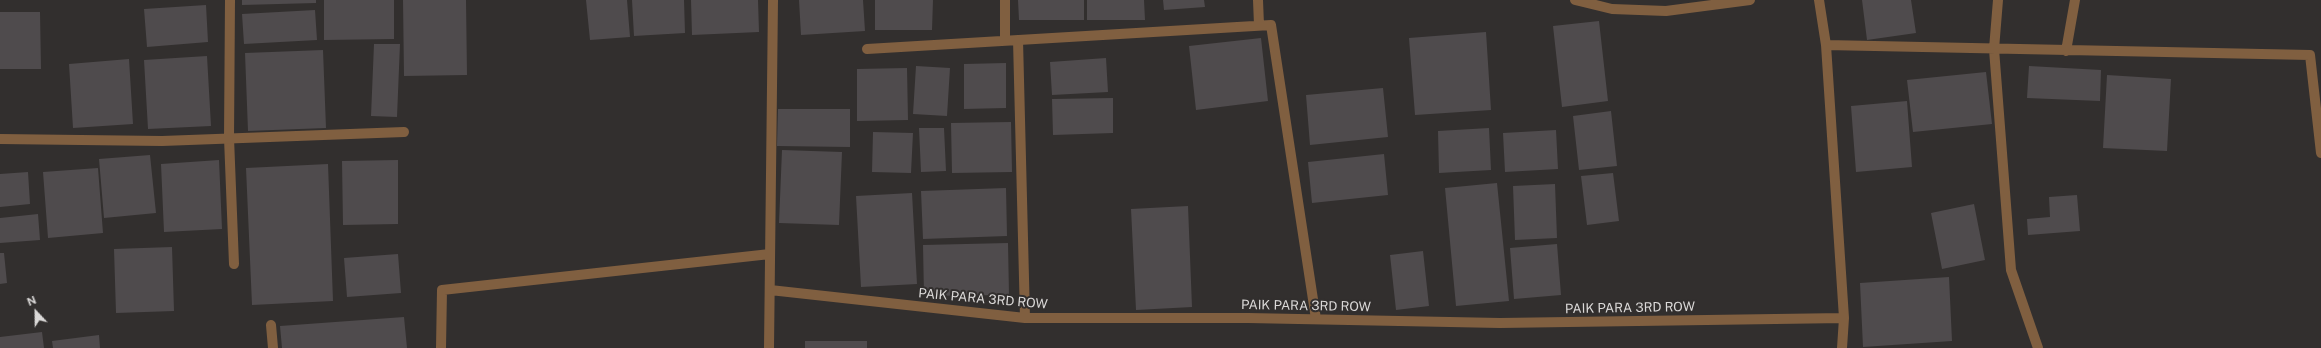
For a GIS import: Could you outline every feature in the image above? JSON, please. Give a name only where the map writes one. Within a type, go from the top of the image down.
[{"type":"street","points":[[230,0],[230,138],[234,264]]},
{"type":"street","points":[[770,348],[773,0]]},
{"type":"street","points":[[1005,0],[1005,40]]},
{"type":"street","points":[[1258,0],[1259,25]]},
{"type":"street","points":[[1575,0],[1612,9],[1666,11],[1750,0]]},
{"type":"street","points":[[1819,0],[1826,45],[1844,318],[1842,348]]},
{"type":"street","points":[[1998,0],[1994,49],[2011,270],[2038,348]]},
{"type":"street","points":[[2066,51],[2075,0]]},
{"type":"street","points":[[868,49],[1271,25],[1316,319]]},
{"type":"street","points":[[1018,40],[1025,318]]},
{"type":"street","points":[[1826,45],[2310,55],[2321,153]]},
{"type":"street","points":[[0,139],[162,141],[404,132]]},
{"type":"street","points":[[441,348],[442,290],[770,254]]},
{"type":"street","name":"PAIK PARA 3RD ROW","points":[[770,290],[1025,318],[1316,319],[1500,323],[1844,318]]},
{"type":"street","points":[[271,325],[273,348]]},
{"type":"building","points":[[242,0],[316,0],[316,3],[242,5]]},
{"type":"building","points":[[324,0],[394,0],[394,39],[324,40]]},
{"type":"building","points":[[403,0],[466,0],[467,75],[404,76]]},
{"type":"building","points":[[586,0],[627,0],[630,37],[590,40]]},
{"type":"building","points":[[632,0],[684,0],[685,33],[634,36]]},
{"type":"building","points":[[691,0],[758,0],[759,32],[692,35]]},
{"type":"building","points":[[799,0],[863,0],[865,31],[801,35]]},
{"type":"building","points":[[875,0],[933,0],[932,30],[875,30]]},
{"type":"building","points":[[1018,0],[1084,0],[1084,20],[1019,20]]},
{"type":"building","points":[[1087,0],[1144,0],[1145,20],[1087,20]]},
{"type":"building","points":[[1163,0],[1204,0],[1205,7],[1164,10]]},
{"type":"building","points":[[1862,0],[1911,0],[1916,33],[1867,40]]},
{"type":"building","points":[[206,5],[208,42],[147,47],[144,9]]},
{"type":"building","points":[[315,10],[317,40],[244,44],[242,14]]},
{"type":"building","points":[[0,12],[40,12],[41,69],[0,69]]},
{"type":"building","points":[[1599,21],[1608,101],[1562,107],[1553,26]]},
{"type":"building","points":[[1486,32],[1491,110],[1415,115],[1409,38]]},
{"type":"building","points":[[1261,38],[1268,101],[1196,110],[1189,46]]},
{"type":"building","points":[[374,44],[400,44],[397,117],[371,116]]},
{"type":"building","points":[[323,50],[326,128],[248,131],[245,53]]},
{"type":"building","points":[[207,56],[211,126],[148,129],[144,60]]},
{"type":"building","points":[[1106,58],[1108,92],[1052,95],[1050,62]]},
{"type":"building","points":[[129,59],[133,124],[73,128],[69,64]]},
{"type":"building","points":[[1006,63],[1006,108],[964,109],[964,64]]},
{"type":"building","points":[[916,66],[950,68],[947,116],[913,114]]},
{"type":"building","points":[[2029,66],[2101,70],[2100,101],[2027,98]]},
{"type":"building","points":[[907,68],[908,120],[857,121],[857,69]]},
{"type":"building","points":[[1986,72],[1992,124],[1913,132],[1907,80]]},
{"type":"building","points":[[2107,75],[2171,79],[2167,151],[2103,148]]},
{"type":"building","points":[[1383,88],[1388,137],[1310,145],[1306,95]]},
{"type":"building","points":[[1113,98],[1113,133],[1053,135],[1052,99]]},
{"type":"building","points":[[1907,101],[1912,167],[1856,172],[1851,106]]},
{"type":"building","points":[[778,109],[850,109],[850,147],[777,146]]},
{"type":"building","points":[[1611,111],[1617,166],[1579,170],[1573,116]]},
{"type":"building","points":[[1011,122],[1012,172],[952,173],[951,123]]},
{"type":"building","points":[[919,128],[944,128],[946,171],[921,172]]},
{"type":"building","points":[[1489,128],[1491,170],[1439,173],[1438,131]]},
{"type":"building","points":[[1556,130],[1558,169],[1505,172],[1503,133]]},
{"type":"building","points":[[873,132],[913,133],[911,173],[872,172]]},
{"type":"building","points":[[782,150],[842,152],[839,225],[779,223]]},
{"type":"building","points":[[1384,154],[1388,195],[1312,203],[1308,162]]},
{"type":"building","points":[[150,155],[156,213],[104,218],[99,159]]},
{"type":"building","points":[[219,160],[222,229],[164,232],[161,164]]},
{"type":"building","points":[[398,160],[398,224],[343,225],[342,161]]},
{"type":"building","points":[[328,164],[333,301],[252,305],[246,168]]},
{"type":"building","points":[[98,168],[103,233],[48,238],[43,172]]},
{"type":"building","points":[[28,172],[30,204],[0,207],[0,174]]},
{"type":"building","points":[[1613,173],[1619,221],[1587,225],[1581,176]]},
{"type":"building","points":[[1497,183],[1509,301],[1456,306],[1445,188]]},
{"type":"building","points":[[1555,184],[1557,238],[1515,240],[1513,186]]},
{"type":"building","points":[[1006,188],[1007,236],[923,239],[921,191]]},
{"type":"building","points":[[912,193],[917,284],[861,287],[856,196]]},
{"type":"building","points":[[2077,195],[2080,231],[2028,235],[2027,219],[2050,217],[2049,197]]},
{"type":"building","points":[[1974,204],[1985,260],[1942,269],[1931,213]]},
{"type":"building","points":[[1188,206],[1192,307],[1136,310],[1131,209]]},
{"type":"building","points":[[38,214],[40,240],[0,243],[0,218]]},
{"type":"building","points":[[1008,243],[1009,295],[924,296],[923,245]]},
{"type":"building","points":[[1557,244],[1561,295],[1514,299],[1510,248]]},
{"type":"building","points":[[172,247],[174,311],[116,313],[114,249]]},
{"type":"building","points":[[1423,251],[1429,306],[1396,310],[1390,255]]},
{"type":"building","points":[[0,253],[4,253],[7,283],[0,284]]},
{"type":"building","points":[[398,254],[401,293],[347,297],[344,258]]},
{"type":"building","points":[[1949,277],[1952,341],[1863,347],[1860,283]]},
{"type":"building","points":[[404,317],[407,348],[282,348],[280,326]]},
{"type":"building","points":[[42,332],[44,348],[0,348],[0,337]]},
{"type":"building","points":[[99,335],[100,348],[53,348],[52,341]]},
{"type":"building","points":[[805,341],[867,341],[867,348],[805,348]]}]
